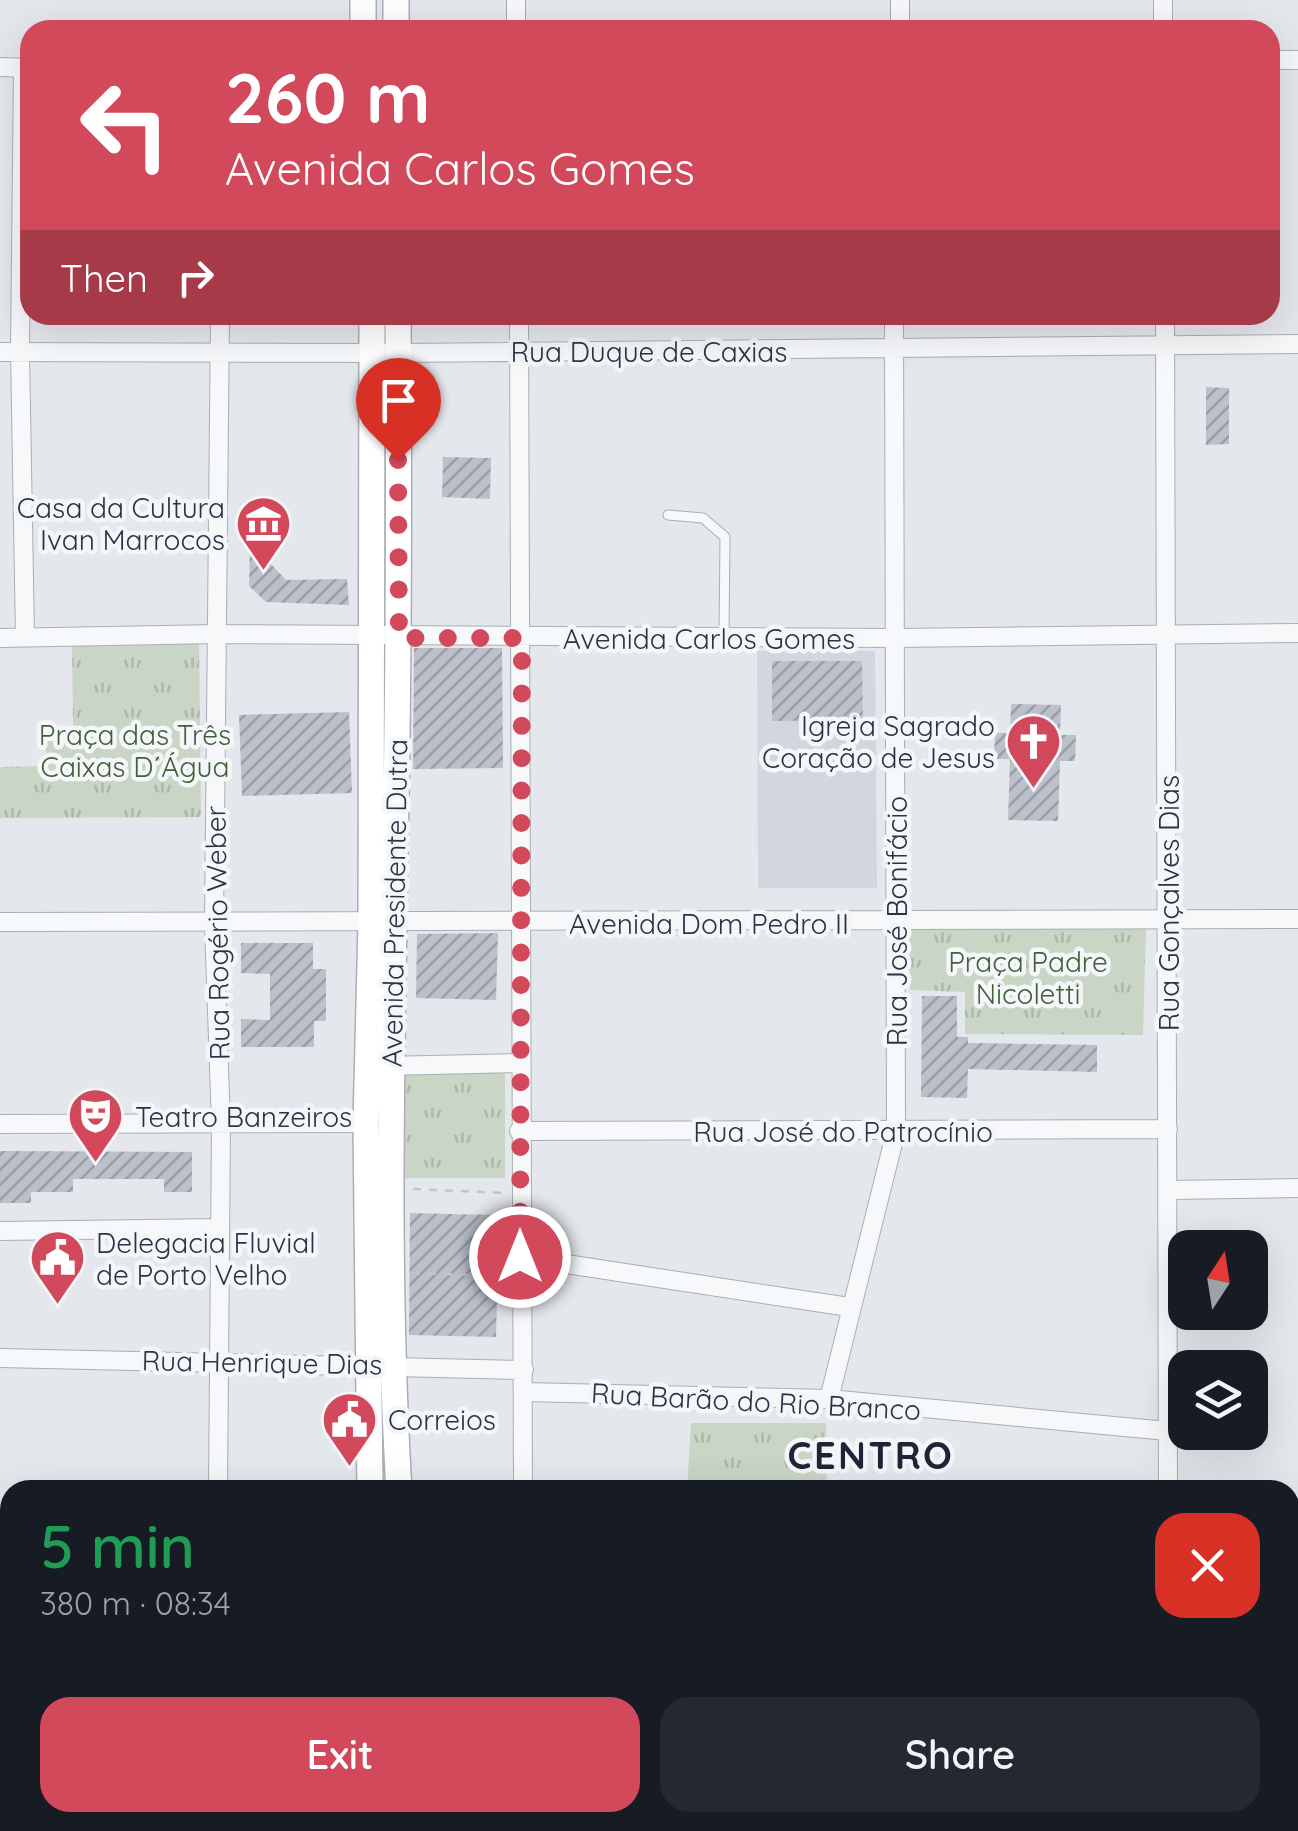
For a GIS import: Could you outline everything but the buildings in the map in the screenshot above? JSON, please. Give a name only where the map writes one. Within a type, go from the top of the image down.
[{"type":"street","points":[[21,325],[25,638]]},
{"type":"street","name":"Rua Rogério Weber","points":[[218,1480],[221,1125],[214,925],[220,325]]},
{"type":"street","name":"Avenida Presidente Dutra","points":[[371,1480],[390,1272],[390,1188],[379,1066],[399,638],[386,353],[376,325]]},
{"type":"street","name":"Avenida Presidente Dutra","points":[[383,924],[369,636],[386,353],[395,325]]},
{"type":"street","points":[[519,325],[522,638],[518,1063],[523,1480]]},
{"type":"street","name":"Rua José Bonifácio","points":[[829,1399],[896,1131],[894,325]]},
{"type":"street","name":"Rua Gonçalves Dias","points":[[1165,325],[1168,1480]]},
{"type":"street","name":"Rua Duque de Caxias","points":[[0,352],[386,353],[1298,344]]},
{"type":"street","name":"Avenida Carlos Gomes","points":[[0,638],[217,634],[896,638],[1298,633]]},
{"type":"street","name":"Avenida Dom Pedro II","points":[[0,922],[214,925],[1298,919]]},
{"type":"street","points":[[379,1066],[518,1063]]},
{"type":"street","name":"Avenida Presidente Dutra","points":[[379,1066],[366,1123],[381,1364],[398,1480]]},
{"type":"street","points":[[0,1124],[366,1123]]},
{"type":"street","name":"Rua José do Patrocínio","points":[[519,1132],[1168,1129]]},
{"type":"street","points":[[1170,1190],[1298,1188]]},
{"type":"street","points":[[0,1230],[218,1228]]},
{"type":"street","points":[[520,1257],[849,1307]]},
{"type":"street","name":"Rua Henrique Dias","points":[[0,1358],[524,1370]]},
{"type":"street","name":"Rua Barão do Rio Branco","points":[[524,1392],[829,1399],[1167,1431]]},
{"type":"lane","points":[[668,515],[703,518],[725,538],[724,638]]},
{"type":"path","points":[[390,1188],[520,1193]]},
{"type":"path","points":[[390,1272],[520,1276]]},
{"type":"shaded area","points":[[757,651],[875,651],[877,888],[758,888]]},
{"type":"green space","name":"Praça das Três Caixas D´Água","points":[[199,638],[201,817],[0,818],[0,767],[46,766],[46,728],[73,727],[72,639]]},
{"type":"green space","name":"Praça Padre Nicoletti","points":[[1140,918],[1146,929],[1143,1035],[965,1034],[965,992],[910,990],[909,926]]},
{"type":"green space","points":[[396,1060],[505,1060],[505,1178],[396,1178]]},
{"type":"green space","points":[[691,1423],[826,1423],[827,1480],[688,1480]]},
{"type":"place","name":"Casa da Cultura Ivan Marrocos","points":[[264,572]]},
{"type":"place","name":"Igreja Sagrado Coração de Jesus","points":[[1034,790]]},
{"type":"place","name":"Teatro Banzeiros","points":[[96,1165]]},
{"type":"place","name":"Delegacia Fluvial de Porto Velho","points":[[57,1307]]},
{"type":"place","name":"Correios","points":[[349,1468]]},
{"type":"district","name":"CENTRO","points":[[871,1455]]},
{"type":"route","points":[[398,460],[399,638],[522,638],[520,1257]]}]
